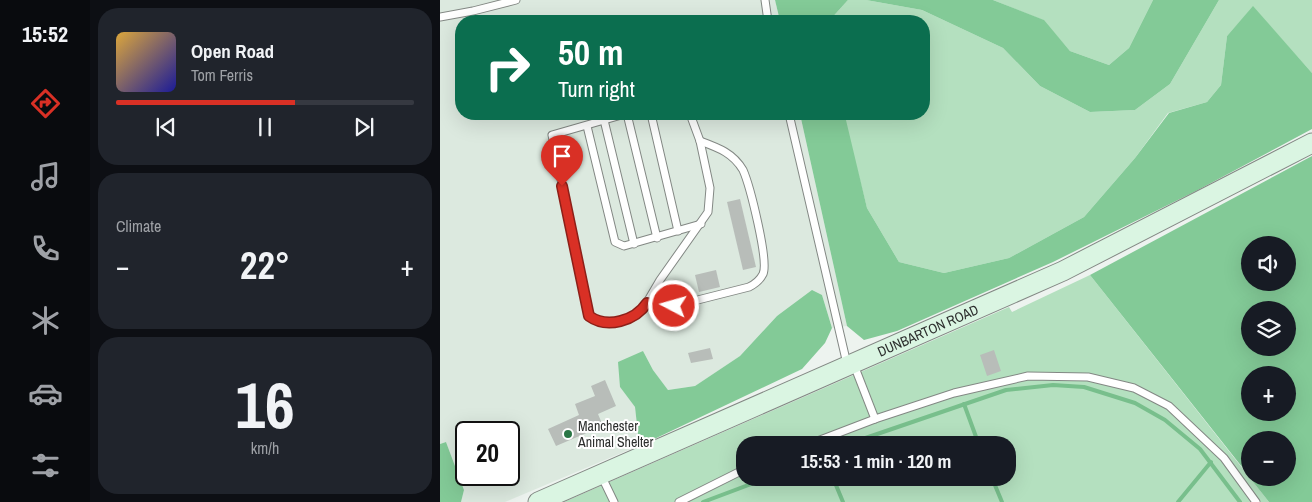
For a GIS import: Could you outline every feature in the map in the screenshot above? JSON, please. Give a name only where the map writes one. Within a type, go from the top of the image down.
[{"type":"street","name":"DUNBARTON ROAD","points":[[538,502],[1101,253],[1312,144]]},
{"type":"lane","points":[[440,17],[516,0]]},
{"type":"lane","points":[[765,0],[767,15]]},
{"type":"lane","points":[[634,244],[604,120],[552,135],[589,316],[595,320],[609,323],[632,317],[647,303],[660,280],[701,224],[711,202],[710,188],[700,141],[692,120]]},
{"type":"lane","points":[[628,120],[657,238]]},
{"type":"lane","points":[[652,120],[678,231]]},
{"type":"lane","points":[[790,120],[850,364],[874,419]]},
{"type":"lane","points":[[587,126],[615,242],[624,246],[634,244],[701,224]]},
{"type":"lane","points":[[647,303],[663,307],[674,306],[749,287],[756,283],[763,274],[764,256],[744,170],[730,153],[700,141]]},
{"type":"lane","points":[[830,436],[874,419],[954,393],[1028,376],[1097,380],[1134,388],[1170,406],[1224,458],[1256,502]]},
{"type":"lane","points":[[679,502],[736,474]]},
{"type":"lane","points":[[600,475],[614,502]]},
{"type":"shaded area","points":[[440,0],[775,0],[779,15],[455,15],[455,120],[801,120],[847,326],[832,328],[822,295],[777,316],[740,356],[695,386],[668,390],[653,370],[643,351],[620,387],[635,407],[638,434],[650,441],[505,502],[461,502],[464,490],[462,486],[520,486],[520,421],[455,421],[455,466],[446,442],[440,444]]},
{"type":"green space","points":[[775,0],[848,0],[834,15],[779,15]]},
{"type":"green space","points":[[848,0],[866,0],[922,10],[1003,48],[1040,86],[1090,112],[1135,110],[1170,84],[1219,0],[1312,0],[1312,73],[1253,7],[1227,36],[1221,85],[1207,102],[1168,113],[1135,158],[1084,217],[1009,258],[944,273],[899,262],[867,208],[845,120],[930,120],[930,15],[834,15]]},
{"type":"green space","points":[[866,0],[993,0],[1044,20],[1070,51],[1109,65],[1129,48],[1153,0],[1219,0],[1170,84],[1135,110],[1090,112],[1040,86],[1003,48],[922,10]]},
{"type":"green space","points":[[993,0],[1153,0],[1129,48],[1109,65],[1070,51],[1043,20]]},
{"type":"green space","points":[[1253,6],[1312,73],[1312,129],[1196,191],[1053,262],[897,331],[864,340],[847,326],[801,120],[846,120],[867,208],[899,262],[944,273],[1009,258],[1084,217],[1135,158],[1169,113],[1207,102],[1221,85],[1227,36]]},
{"type":"green space","points":[[1312,156],[1312,502],[1269,502],[1256,486],[1296,486],[1296,431],[1241,431],[1241,466],[1090,275]]},
{"type":"green space","points":[[1090,275],[1241,466],[1241,486],[1256,486],[1269,502],[564,502],[1009,307],[1012,312]]},
{"type":"green space","points":[[812,290],[822,295],[832,328],[825,343],[802,369],[650,441],[638,434],[635,407],[620,387],[618,362],[643,351],[653,370],[668,390],[695,386],[740,356],[777,316]]},
{"type":"green space","points":[[446,442],[455,466],[455,486],[462,486],[464,490],[461,502],[440,502],[440,444]]},
{"type":"building","points":[[740,199],[756,267],[743,270],[727,202]]},
{"type":"building","points":[[716,270],[720,287],[699,292],[695,275]]},
{"type":"building","points":[[710,348],[713,359],[691,363],[688,353]]},
{"type":"building","points":[[994,350],[1001,371],[987,376],[980,355]]},
{"type":"building","points":[[605,380],[616,406],[598,414],[603,426],[556,446],[548,429],[579,415],[575,404],[595,396],[591,386]]},
{"type":"waterway","points":[[871,436],[1006,390],[1053,385],[1084,387],[1135,403],[1165,420],[1200,449],[1240,502]]},
{"type":"waterway","points":[[964,404],[976,436]]},
{"type":"waterway","points":[[1178,502],[1211,462]]},
{"type":"waterway","points":[[703,502],[746,486]]},
{"type":"waterway","points":[[836,486],[843,502]]},
{"type":"waterway","points":[[995,486],[1002,502]]},
{"type":"place","name":"Manchester Animal Shelter","points":[[568,434]]},
{"type":"route","points":[[562,186],[589,316],[595,320],[609,323],[632,317],[643,309],[647,303],[663,307],[674,306]]}]
